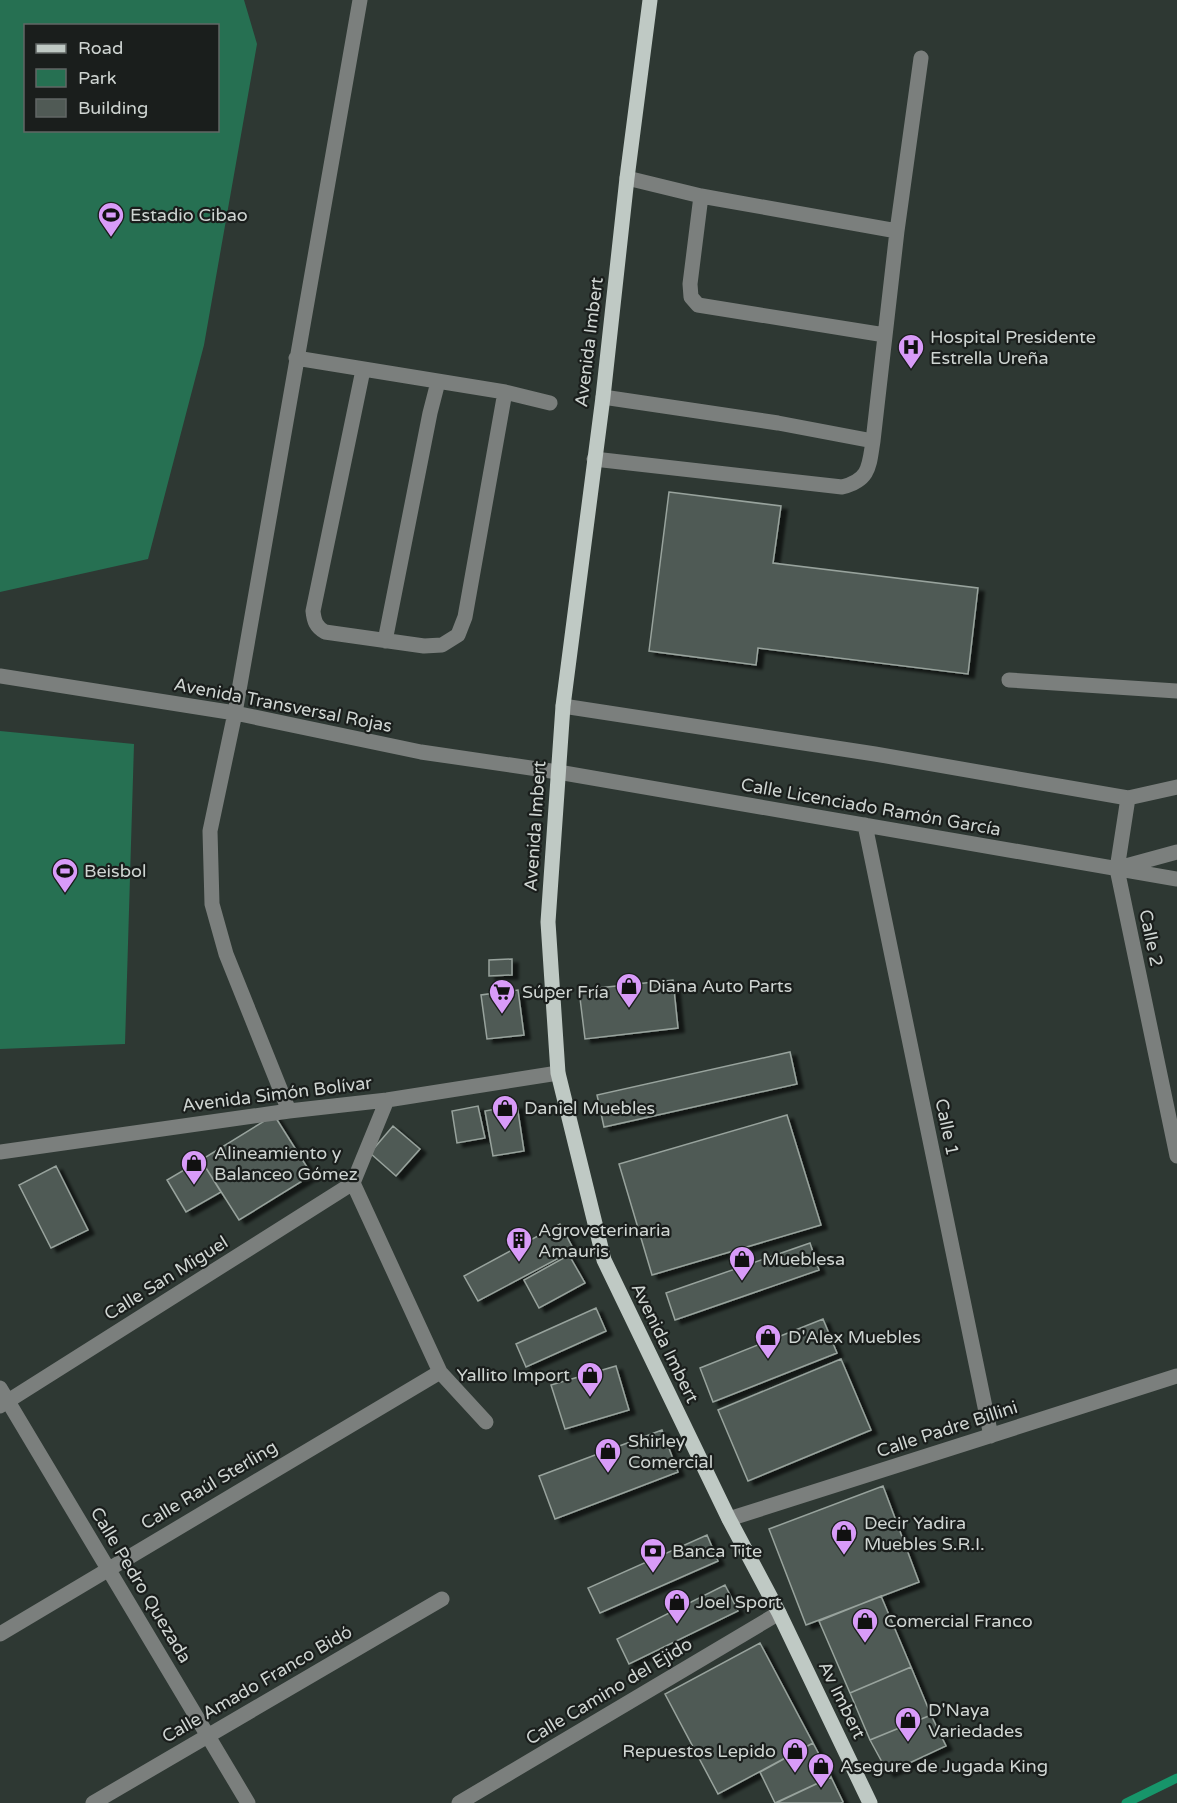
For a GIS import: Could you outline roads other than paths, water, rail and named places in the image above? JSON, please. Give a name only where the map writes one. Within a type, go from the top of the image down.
[{"type":"main road","name":"Avenida Imbert","points":[[650,0],[627,178],[603,397],[563,706],[548,922],[558,1073],[604,1260],[729,1519],[779,1613]]},
{"type":"main road","name":"Av Imbert","points":[[779,1613],[870,1803]]},
{"type":"street","points":[[290,1111],[226,954],[212,904],[210,831],[235,713],[360,0]]},
{"type":"street","points":[[594,459],[842,487],[856,484],[864,476],[870,464],[897,231],[921,58]]},
{"type":"street","points":[[627,178],[701,196],[897,231]]},
{"type":"street","points":[[701,196],[690,284],[691,297],[698,305],[885,335]]},
{"type":"street","points":[[296,358],[505,392],[550,403]]},
{"type":"street","points":[[363,370],[316,600],[314,620],[317,628],[325,632],[424,646],[442,645],[458,635],[465,617],[505,392]]},
{"type":"street","points":[[385,641],[438,382]]},
{"type":"street","points":[[603,397],[778,423],[873,441]]},
{"type":"street","name":"Avenida Transversal Rojas","points":[[0,676],[235,713],[421,752],[558,772]]},
{"type":"street","points":[[1009,680],[1177,691]]},
{"type":"street","points":[[563,706],[875,754],[1128,798],[1177,787]]},
{"type":"street","name":"Calle Licenciado Ramón García","points":[[558,772],[1117,869],[1177,852]]},
{"type":"street","name":"Calle 2","points":[[1128,798],[1117,869],[1177,1155]]},
{"type":"street","name":"Calle 1","points":[[865,825],[991,1436]]},
{"type":"street","points":[[1117,869],[1177,879]]},
{"type":"street","name":"Avenida Simón Bolívar","points":[[0,1152],[290,1111],[387,1100],[558,1073]]},
{"type":"street","points":[[387,1100],[353,1183],[440,1372],[486,1422]]},
{"type":"street","name":"Calle San Miguel","points":[[3,1398],[353,1183]]},
{"type":"street","name":"Calle Raúl Sterling","points":[[0,1634],[440,1372]]},
{"type":"street","name":"Calle Padre Billini","points":[[729,1519],[1177,1376]]},
{"type":"street","name":"Calle Pedro Quezada","points":[[3,1398],[108,1568],[248,1803]]},
{"type":"street","name":"Calle Amado Franco Bidó","points":[[93,1803],[442,1599]]},
{"type":"street","name":"Calle Camino del Ejido","points":[[459,1803],[779,1613]]},
{"type":"waterway","points":[[1126,1803],[1177,1778]]},
{"type":"place","name":"Estadio Cibao","points":[[111,238]]},
{"type":"place","name":"Hospital Presidente Estrella Ureña","points":[[911,370]]},
{"type":"place","name":"Beisbol","points":[[65,894]]},
{"type":"place","name":"Diana Auto Parts","points":[[629,1009]]},
{"type":"place","name":"Súper Fría","points":[[502,1015]]},
{"type":"place","name":"Daniel Muebles","points":[[505,1131]]},
{"type":"place","name":"Alineamiento y Balanceo Gómez","points":[[194,1186]]},
{"type":"place","name":"Agroveterinaria Amauris","points":[[519,1263]]},
{"type":"place","name":"Mueblesa","points":[[742,1282]]},
{"type":"place","name":"D'Alex Muebles","points":[[768,1360]]},
{"type":"place","name":"Yallito Import","points":[[590,1398]]},
{"type":"place","name":"Shirley Comercial","points":[[608,1474]]},
{"type":"place","name":"Decir Yadira Muebles S.R.I.","points":[[844,1556]]},
{"type":"place","name":"Banca Tite","points":[[653,1574]]},
{"type":"place","name":"Joel Sport","points":[[677,1625]]},
{"type":"place","name":"Comercial Franco","points":[[865,1644]]},
{"type":"place","name":"D'Naya Variedades","points":[[908,1743]]},
{"type":"place","name":"Repuestos Lepido","points":[[795,1774]]},
{"type":"place","name":"Asegure de Jugada King","points":[[821,1789]]}]
